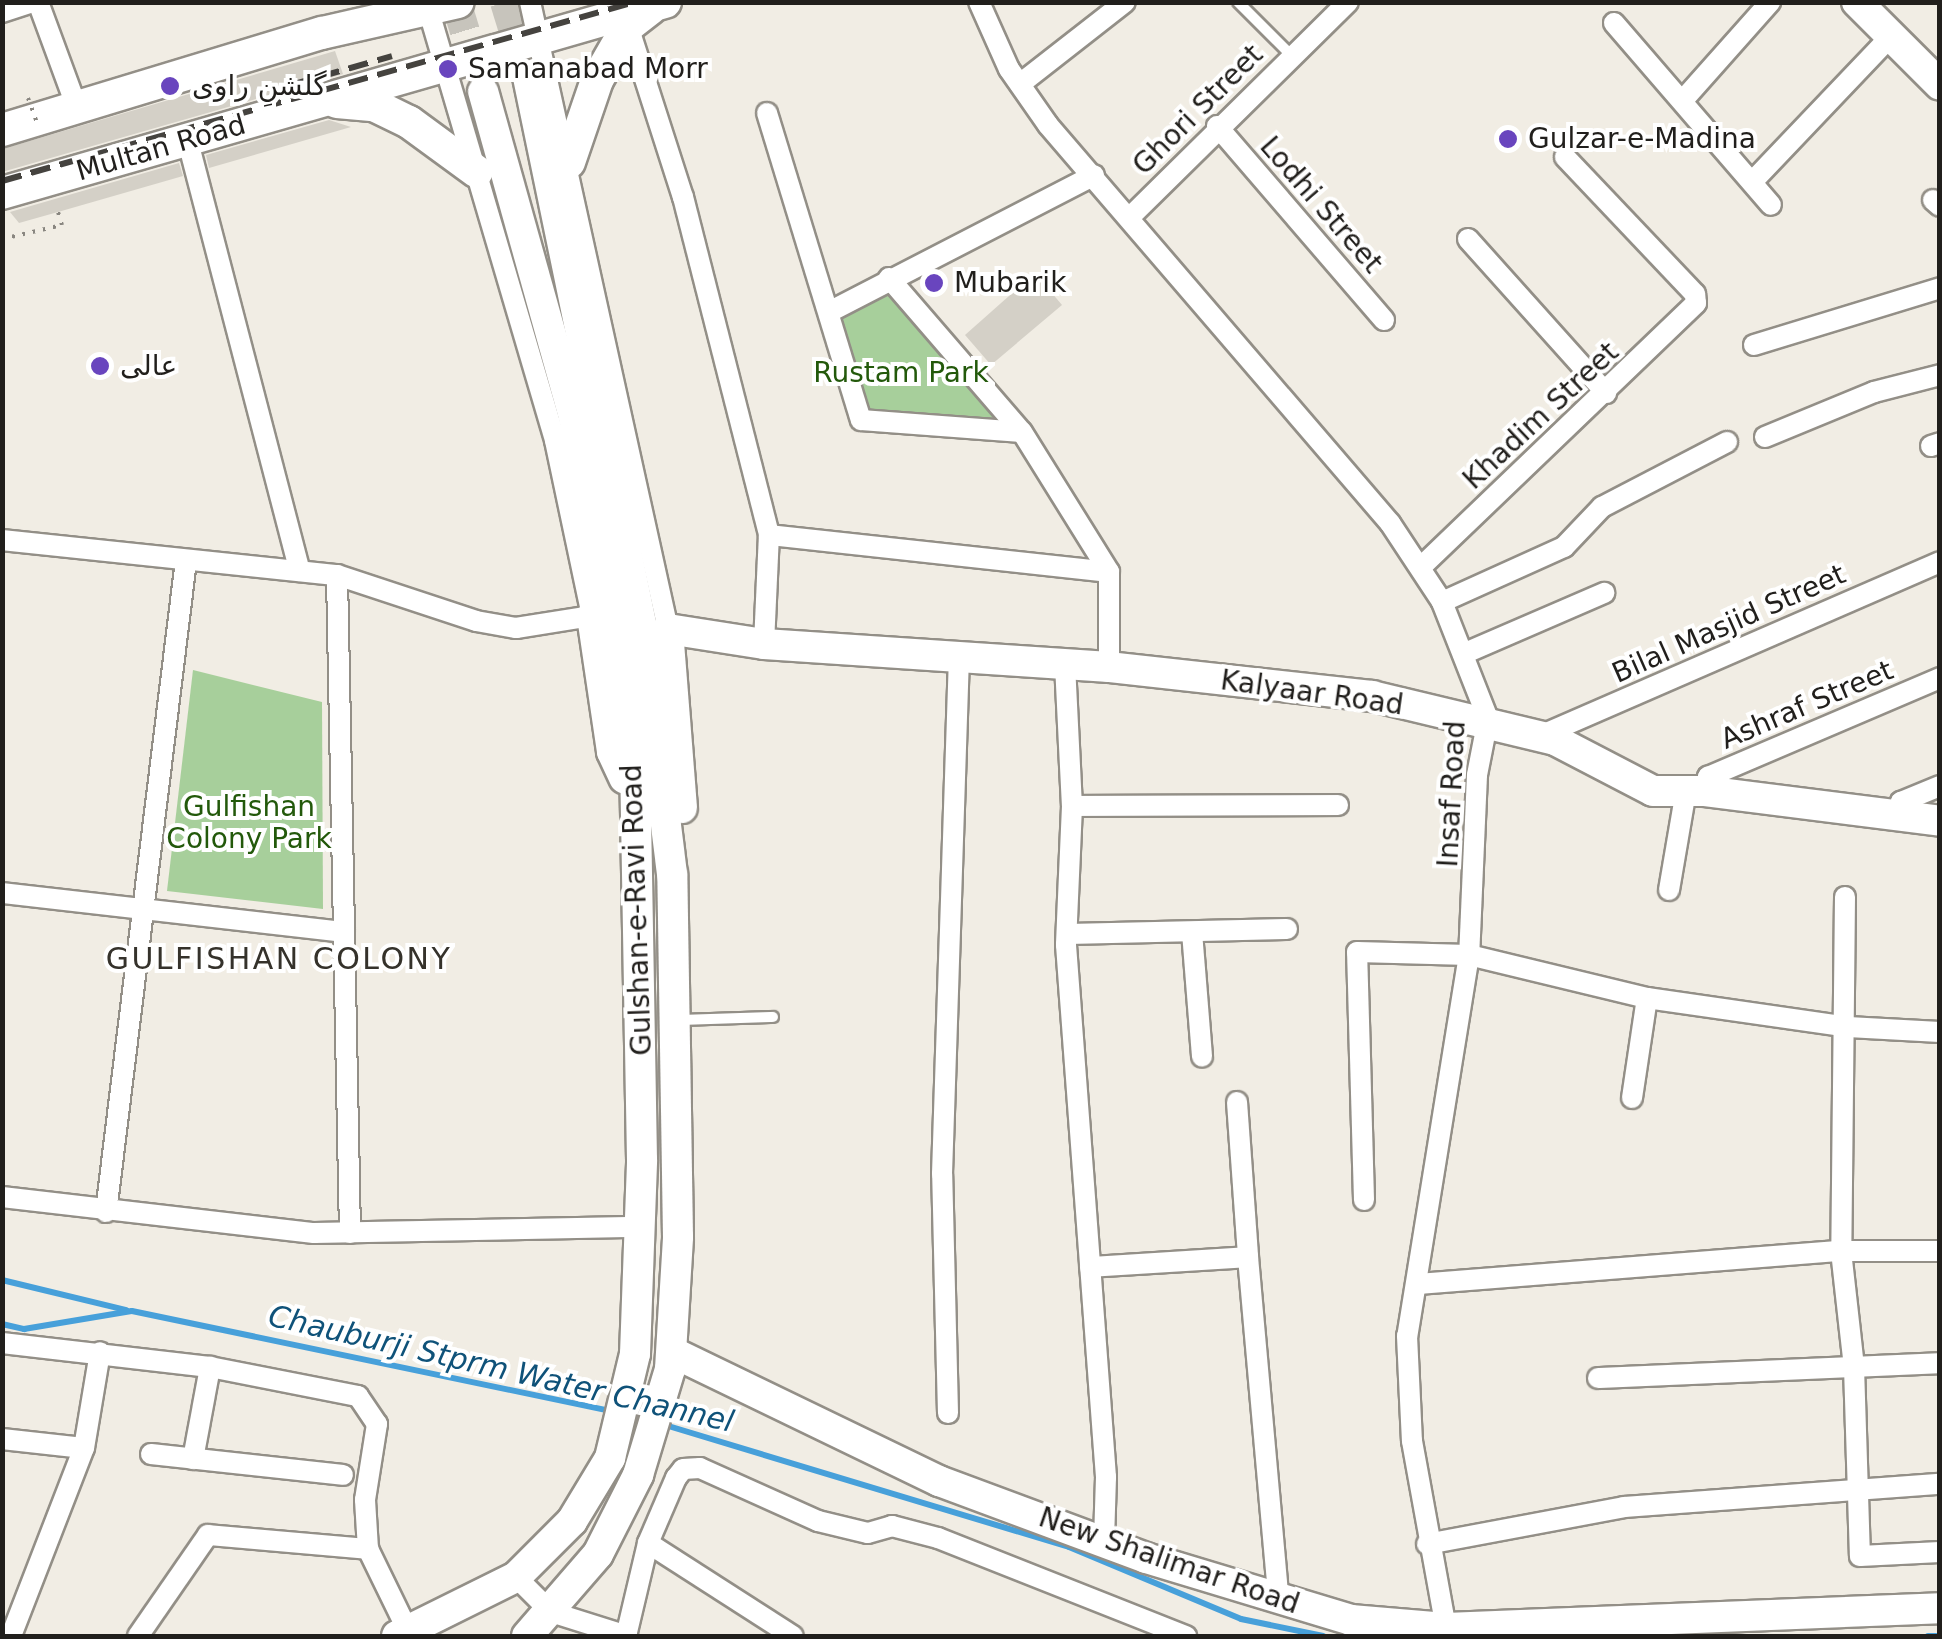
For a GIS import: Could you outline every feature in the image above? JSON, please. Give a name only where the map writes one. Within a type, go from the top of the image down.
[{"type":"main road","points":[[322,33],[339,2]]},
{"type":"main road","points":[[1857,2],[1940,85]]},
{"type":"main road","points":[[569,162],[584,112],[628,26],[660,4]]},
{"type":"main road","name":"Multan Road","points":[[2,192],[188,142],[660,4]]},
{"type":"main road","points":[[2,130],[322,33],[437,5]]},
{"type":"main road","name":"Gulshan-e-Ravi Road","points":[[527,1636],[551,1612],[611,1533],[648,1450],[671,1361],[677,1182],[672,874],[642,628],[528,77]]},
{"type":"main road","name":"Gulshan-e-Ravi Road","points":[[402,1634],[516,1577],[588,1501],[614,1440],[635,1354],[642,1181],[637,808],[618,630],[574,417],[483,91]]},
{"type":"main road","points":[[325,101],[374,105],[477,172]]},
{"type":"main road","points":[[592,616],[612,752],[637,808]]},
{"type":"main road","points":[[668,629],[683,832],[672,874]]},
{"type":"main road","name":"Kalyaar Road","points":[[668,629],[764,644],[1108,667],[1372,696],[1488,720],[1540,736],[1654,791],[1695,791],[1896,819],[1940,821]]},
{"type":"main road","points":[[642,1181],[677,1182]]},
{"type":"main road","name":"New Shalimar Road","points":[[671,1361],[939,1480],[1279,1601],[1351,1620],[1446,1628],[1940,1608]]},
{"type":"street","points":[[2,12],[35,2],[77,108]]},
{"type":"street","points":[[530,2],[569,162],[668,629]]},
{"type":"street","name":"Insaf Road","points":[[979,2],[1020,84],[1390,523],[1442,602],[1488,720],[1477,775],[1469,955],[1407,1336],[1427,1544],[1446,1628]]},
{"type":"street","points":[[1020,84],[1125,2]]},
{"type":"street","name":"Ghori Street","points":[[1130,216],[1348,2]]},
{"type":"street","points":[[1684,98],[1770,2]]},
{"type":"street","points":[[2,540],[337,575],[476,621],[516,628],[592,616],[555,440],[444,65],[437,5]]},
{"type":"street","points":[[1614,23],[1684,98],[1770,205]]},
{"type":"street","points":[[628,26],[683,197],[768,535],[764,644]]},
{"type":"street","points":[[1753,181],[1890,36]]},
{"type":"street","points":[[767,113],[831,311],[861,420],[1022,432]]},
{"type":"street","name":"Lodhi Street","points":[[1218,126],[1384,320]]},
{"type":"street","points":[[188,142],[300,571]]},
{"type":"street","name":"Khadim Street","points":[[1421,568],[1696,303],[1695,294],[1565,157]]},
{"type":"street","points":[[831,311],[1094,175]]},
{"type":"street","points":[[1468,238],[1606,393]]},
{"type":"street","points":[[889,278],[1022,432],[1109,572],[1108,667]]},
{"type":"street","points":[[1754,345],[1940,288]]},
{"type":"street","points":[[1765,437],[1874,392],[1940,375]]},
{"type":"street","points":[[1442,602],[1564,547],[1602,507],[1726,442]]},
{"type":"street","points":[[768,535],[1109,572]]},
{"type":"street","points":[[106,1212],[186,560]]},
{"type":"street","name":"Bilal Masjid Street","points":[[1540,736],[1940,562]]},
{"type":"street","points":[[337,575],[350,1233]]},
{"type":"street","points":[[1462,654],[1604,593]]},
{"type":"street","points":[[948,1414],[942,1174],[959,656]]},
{"type":"street","points":[[1065,664],[1072,806],[1067,934],[1104,1540]]},
{"type":"street","name":"Ashraf Street","points":[[1695,791],[1708,777],[1940,678]]},
{"type":"street","points":[[1896,819],[1901,802],[1940,786]]},
{"type":"street","points":[[1669,890],[1695,791]]},
{"type":"street","points":[[1072,806],[1338,805]]},
{"type":"street","points":[[2,894],[344,932]]},
{"type":"street","points":[[1845,898],[1848,1027],[1841,1252],[1854,1367],[1860,1556],[1940,1552]]},
{"type":"street","points":[[1067,934],[1286,929]]},
{"type":"street","points":[[1192,932],[1202,1057]]},
{"type":"street","points":[[1364,1200],[1358,952],[1469,955],[1647,998],[1848,1027],[1940,1032]]},
{"type":"street","points":[[1632,1098],[1647,998]]},
{"type":"street","points":[[1237,1102],[1279,1601]]},
{"type":"street","points":[[2,1197],[106,1212],[350,1233],[641,1227]]},
{"type":"street","points":[[1418,1284],[1841,1252],[1940,1250]]},
{"type":"street","points":[[1090,1267],[1248,1257]]},
{"type":"street","points":[[2,1343],[210,1367],[358,1396],[368,1404],[377,1424],[364,1500],[368,1549],[402,1634]]},
{"type":"street","points":[[11,1636],[84,1448],[100,1352]]},
{"type":"street","points":[[1598,1378],[1940,1362]]},
{"type":"street","points":[[193,1460],[210,1367]]},
{"type":"street","points":[[2,1439],[84,1448]]},
{"type":"street","points":[[151,1454],[343,1475]]},
{"type":"street","points":[[516,1577],[551,1612],[627,1634],[648,1543],[676,1478],[683,1469],[700,1468],[818,1521],[868,1533],[892,1526],[938,1538],[1186,1636]]},
{"type":"street","points":[[1427,1544],[1624,1508],[1940,1484]]},
{"type":"street","points":[[138,1636],[208,1535],[368,1549]]},
{"type":"street","points":[[648,1543],[793,1636]]},
{"type":"lane","points":[[1238,2],[1292,56]]},
{"type":"lane","points":[[677,1020],[773,1017]]},
{"type":"path","points":[[28,98],[37,123]]},
{"type":"path","points":[[2,239],[62,225],[58,212]]},
{"type":"green space","name":"Rustam Park","points":[[892,281],[1022,432],[873,425],[831,311]]},
{"type":"green space","name":"Gulfishan Colony Park","points":[[193,670],[322,702],[323,909],[167,891]]},
{"type":"building","points":[[335,51],[343,74],[2,172],[2,149]]},
{"type":"building","points":[[329,120],[351,127],[209,168],[206,155]]},
{"type":"building","points":[[179,163],[183,176],[19,223],[10,212]]},
{"type":"building","points":[[1035,273],[1062,305],[991,365],[965,335]]},
{"type":"waterway","points":[[2,1280],[126,1310]]},
{"type":"waterway","name":"Chauburji Stprm Water Channel","points":[[2,1324],[24,1329],[132,1311],[614,1412]]},
{"type":"waterway","name":"Chauburji Stprm Water Channel","points":[[665,1425],[1069,1547],[1241,1619],[1323,1636]]},
{"type":"waterway","name":"Chauburji Stprm Water Channel","points":[[1928,1636],[1940,1636]]},
{"type":"tunnel","points":[[456,2],[483,91]]},
{"type":"tunnel","points":[[505,2],[525,67]]},
{"type":"railway","points":[[2,181],[635,2]]},
{"type":"railway","points":[[291,85],[392,56]]},
{"type":"place","name":"Samanabad Morr","points":[[448,69]]},
{"type":"place","name":"گلشنِ راوی","points":[[170,86]]},
{"type":"place","name":"Gulzar-e-Madina","points":[[1508,139]]},
{"type":"place","name":"Mubarik","points":[[934,283]]},
{"type":"place","name":"عالی","points":[[100,366]]},
{"type":"district","name":"GULFISHAN COLONY","points":[[279,959]]}]
